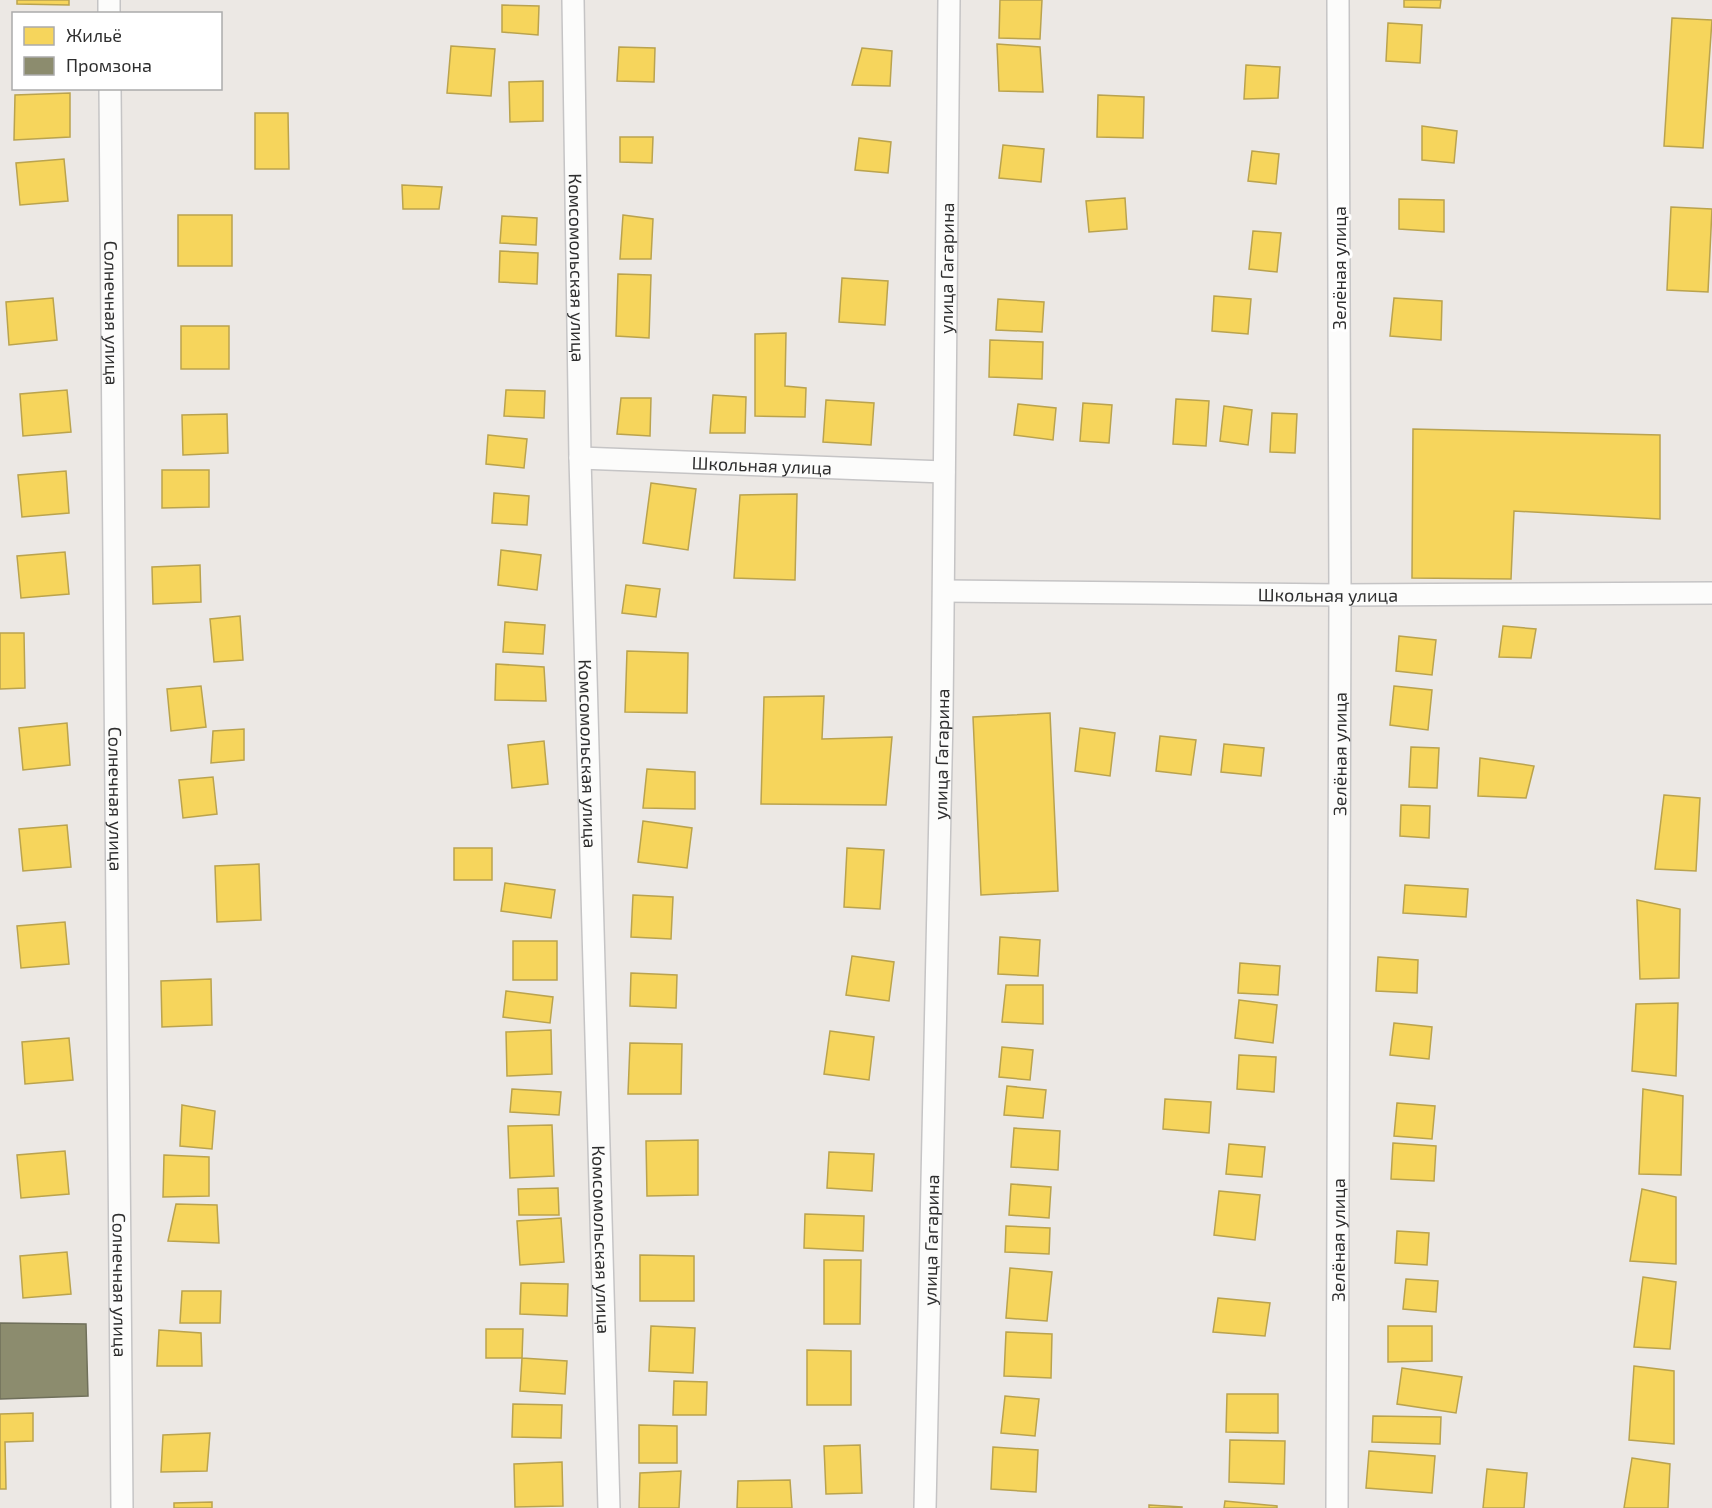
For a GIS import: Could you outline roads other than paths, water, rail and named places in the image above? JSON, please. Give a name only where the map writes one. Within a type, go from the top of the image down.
[{"type":"street","name":"Комсомольская улица","points":[[573,0],[580,458],[609,1508]]},
{"type":"street","name":"улица Гагарина","points":[[925,1508],[944,591],[949,0]]},
{"type":"street","name":"Зелёная улица","points":[[1337,1508],[1340,595],[1338,0]]},
{"type":"street","name":"Солнечная улица","points":[[110,90],[122,1508]]},
{"type":"street","name":"Школьная улица","points":[[580,458],[944,472]]},
{"type":"street","name":"Школьная улица","points":[[944,591],[1340,595],[1712,593]]}]
